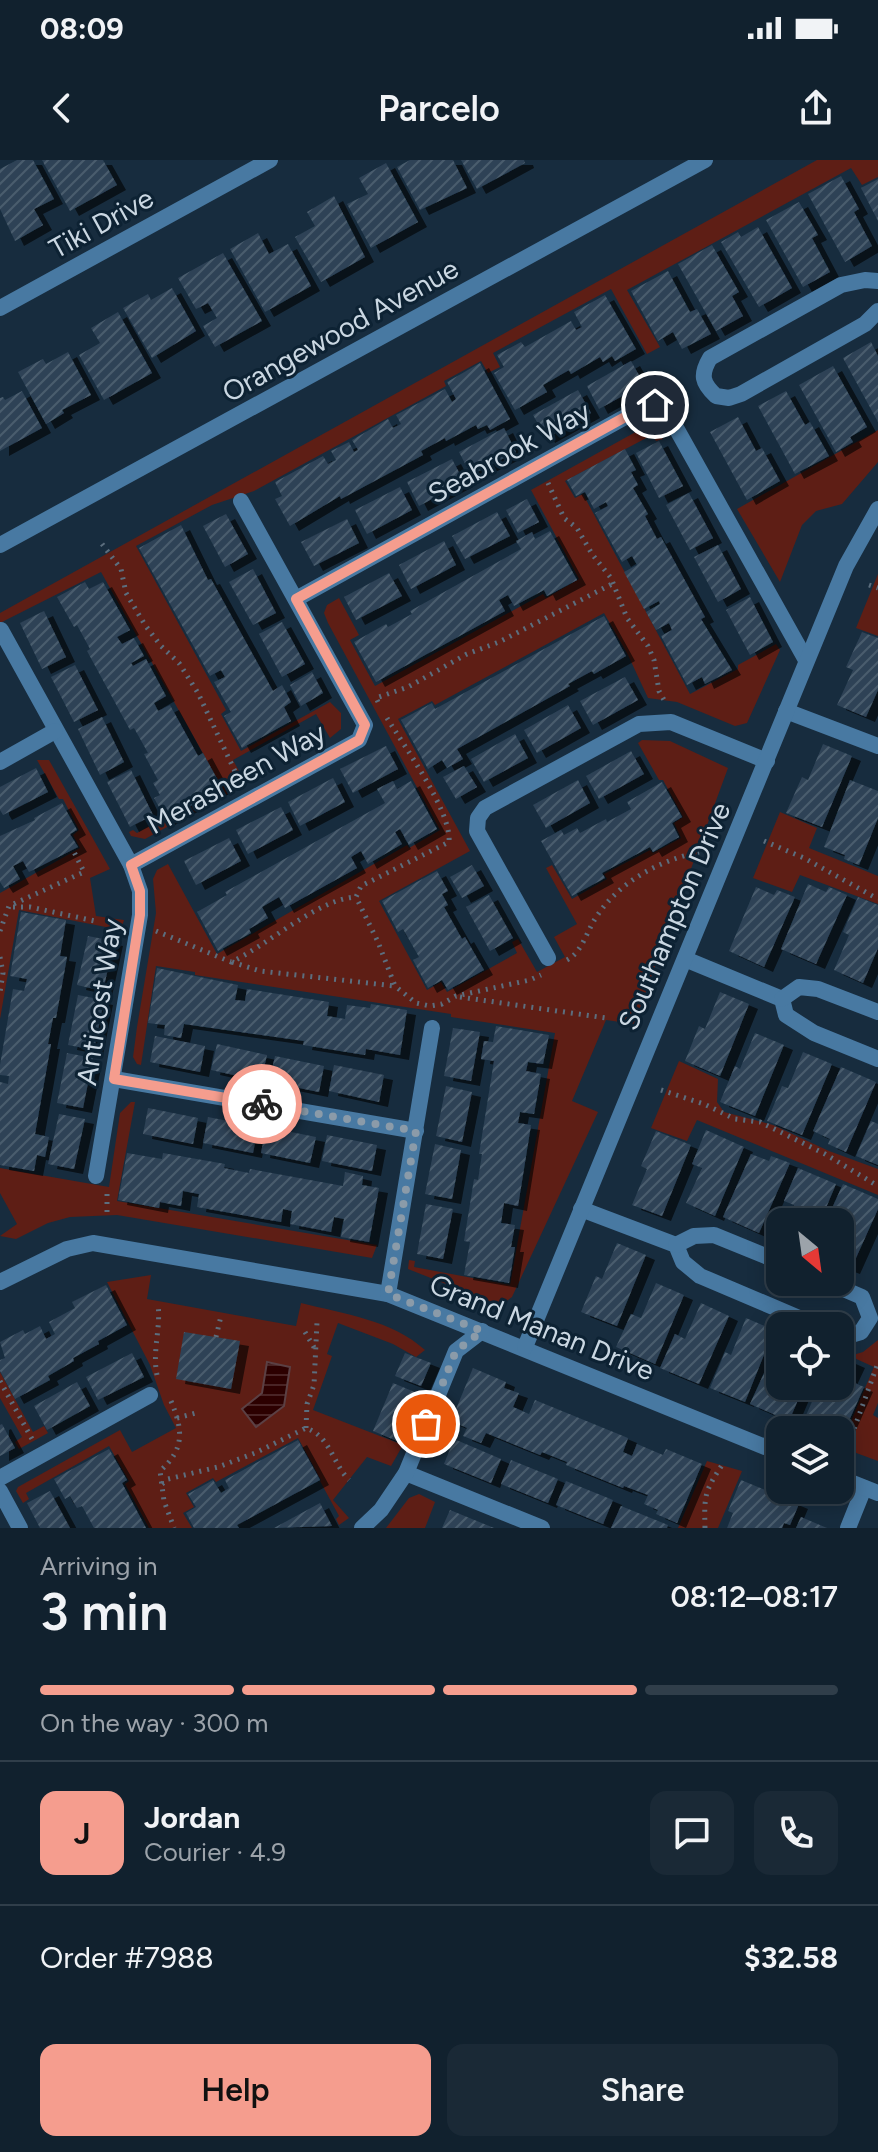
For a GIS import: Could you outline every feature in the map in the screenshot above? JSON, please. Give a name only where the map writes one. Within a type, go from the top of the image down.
[{"type":"street","name":"Tiki Drive","points":[[0,308],[270,160]]},
{"type":"street","name":"Orangewood Avenue","points":[[0,545],[705,160]]},
{"type":"street","points":[[878,281],[841,285],[710,358],[702,371],[704,384],[716,396],[729,398],[741,394],[865,324],[878,311]]},
{"type":"street","name":"Seabrook Way","points":[[296,599],[645,406],[655,405],[666,410],[806,660]]},
{"type":"street","points":[[241,501],[296,599]]},
{"type":"street","name":"Southampton Drive","points":[[525,1347],[806,660],[846,566],[878,509]]},
{"type":"street","name":"Merasheen Way","points":[[131,865],[359,740],[365,725],[296,599]]},
{"type":"street","name":"Anticost Way","points":[[1,630],[131,865],[140,891],[138,930],[96,1176]]},
{"type":"street","points":[[786,711],[878,746]]},
{"type":"street","points":[[548,958],[477,831],[478,818],[485,808],[639,724],[671,722],[767,761]]},
{"type":"street","points":[[0,762],[55,731]]},
{"type":"street","points":[[685,959],[782,999]]},
{"type":"street","points":[[782,999],[799,987],[818,989],[878,1012]]},
{"type":"street","points":[[782,999],[786,1015],[814,1033],[878,1059]]},
{"type":"street","points":[[388,1294],[432,1028]]},
{"type":"street","points":[[114,1079],[416,1131]]},
{"type":"street","points":[[581,1209],[676,1245],[683,1262],[700,1276],[785,1312]]},
{"type":"street","points":[[676,1245],[694,1236],[714,1235],[766,1256]]},
{"type":"street","name":"Grand Manan Drive","points":[[1,1282],[67,1249],[93,1243],[388,1294],[766,1447]]},
{"type":"street","points":[[854,1294],[862,1297],[870,1318],[861,1332],[854,1334]]},
{"type":"street","points":[[362,1528],[381,1510],[406,1473],[456,1351],[482,1331]]},
{"type":"street","points":[[0,1478],[159,1396]]},
{"type":"street","points":[[406,1473],[542,1528]]},
{"type":"street","points":[[848,1528],[871,1490]]},
{"type":"street","points":[[0,1491],[20,1528]]},
{"type":"path","points":[[539,465],[564,518],[577,528],[611,578],[627,618],[648,646],[664,700]]},
{"type":"path","points":[[102,544],[121,569],[126,593],[145,625],[179,663],[198,693],[249,800]]},
{"type":"path","points":[[869,585],[878,588]]},
{"type":"path","points":[[764,841],[804,858],[878,899]]},
{"type":"path","points":[[0,926],[9,906],[84,872],[74,852]]},
{"type":"path","points":[[231,962],[345,897],[356,897]]},
{"type":"path","points":[[9,906],[30,907],[95,921]]},
{"type":"path","points":[[138,930],[170,935],[231,962],[260,971],[395,986]]},
{"type":"path","points":[[0,957],[0,992]]},
{"type":"path","points":[[456,996],[606,1018]]},
{"type":"path","points":[[661,1090],[704,1104],[735,1119],[760,1122],[825,1154],[878,1186]]},
{"type":"path","points":[[158,1305],[160,1319],[154,1356],[159,1380]]},
{"type":"path","points":[[216,1337],[221,1316]]},
{"type":"path","points":[[306,1428],[305,1418],[314,1385],[317,1322]]},
{"type":"path","points":[[305,1332],[315,1349]]},
{"type":"path","points":[[305,1362],[316,1361]]},
{"type":"path","points":[[854,1429],[878,1363]]},
{"type":"path","points":[[0,1381],[41,1455]]},
{"type":"path","points":[[159,1396],[177,1418],[179,1448],[160,1471],[174,1528]]},
{"type":"path","points":[[177,1418],[196,1413]]},
{"type":"path","points":[[161,1484],[168,1479],[218,1467],[255,1453],[306,1428],[314,1430],[330,1448],[339,1470],[349,1480]]},
{"type":"path","points":[[705,1528],[704,1502],[708,1484],[724,1462]]},
{"type":"shaded area","points":[[817,160],[878,160],[878,177],[862,185],[851,168],[627,290],[660,347],[647,354],[611,289],[493,353],[500,367],[488,373],[481,361],[444,381],[446,386],[254,491],[212,505],[136,546],[226,710],[221,714],[241,751],[330,702],[341,713],[341,729],[330,738],[316,714],[233,760],[246,784],[145,839],[131,836],[129,832],[133,830],[137,833],[163,818],[165,821],[223,789],[101,572],[0,623],[0,613]]},
{"type":"shaded area","points":[[641,429],[656,432],[663,439],[656,441],[652,435],[565,481],[575,498],[583,494],[690,694],[738,669],[738,665],[776,644],[780,650],[747,723],[735,726],[677,702],[648,698],[604,613],[435,705],[432,701],[398,719],[470,851],[379,901],[427,990],[441,982],[447,992],[517,953],[512,942],[518,939],[537,972],[565,957],[554,937],[577,924],[546,868],[552,865],[572,899],[607,879],[604,874],[681,838],[674,823],[683,817],[638,743],[642,740],[670,741],[728,768],[634,1024],[606,1020],[572,1101],[598,1112],[512,1297],[504,1303],[494,1303],[408,1269],[409,1260],[415,1261],[414,1267],[510,1285],[555,1033],[195,975],[195,972],[156,966],[141,1065],[137,1064],[133,1057],[156,913],[153,879],[157,870],[168,864],[217,954],[407,845],[409,848],[440,830],[328,623],[324,613],[327,605],[339,598],[359,635],[350,640],[375,686],[543,594],[546,598],[579,579],[531,490]]},
{"type":"shaded area","points":[[878,430],[878,462],[842,504],[816,511],[802,525],[780,582],[737,509]]},
{"type":"shaded area","points":[[878,574],[878,636],[856,628]]},
{"type":"shaded area","points":[[37,760],[49,760],[110,869],[90,878],[96,916],[124,920],[121,930],[19,910],[0,1019],[0,893],[80,848],[73,835],[79,830]]},
{"type":"shaded area","points":[[780,812],[817,828],[809,848],[878,876],[878,904],[800,875],[792,892],[753,878]]},
{"type":"shaded area","points":[[679,1061],[718,1079],[717,1102],[724,1112],[773,1125],[878,1169],[878,1195],[697,1120],[687,1141],[651,1128]]},
{"type":"shaded area","points":[[135,1102],[117,1201],[377,1245],[372,1258],[117,1215],[70,1217],[48,1223],[16,1239],[0,1236],[17,1224],[0,1193],[0,1168],[109,1187],[120,1113]]},
{"type":"shaded area","points":[[151,1275],[147,1299],[296,1326],[301,1303],[383,1325],[425,1350],[416,1357],[393,1344],[338,1323],[327,1354],[332,1356],[313,1410],[403,1445],[391,1466],[367,1457],[333,1500],[349,1518],[339,1525],[336,1519],[339,1516],[298,1438],[216,1482],[213,1478],[186,1493],[194,1507],[183,1513],[192,1528],[149,1528],[125,1484],[129,1481],[109,1446],[26,1493],[29,1499],[23,1503],[16,1491],[18,1487],[120,1430],[132,1452],[176,1428],[150,1365],[107,1282]]},
{"type":"shaded area","points":[[878,1340],[878,1403],[873,1415],[878,1418],[878,1461],[854,1452],[853,1416],[874,1367],[854,1358],[854,1355]]},
{"type":"shaded area","points":[[267,1362],[290,1367],[284,1406],[256,1427],[242,1409],[262,1393]]},
{"type":"shaded area","points":[[0,1372],[33,1432],[44,1426],[48,1433],[19,1449],[15,1442],[22,1437],[0,1398]]},
{"type":"shaded area","points":[[707,1461],[742,1471],[718,1528],[678,1528]]},
{"type":"shaded area","points":[[419,1494],[435,1502],[425,1528],[386,1528],[409,1498]]},
{"type":"building","points":[[17,160],[33,160],[54,199],[34,209],[43,225],[15,241],[0,209],[0,169]]},
{"type":"building","points":[[42,160],[103,160],[117,185],[70,211]]},
{"type":"building","points":[[410,160],[453,160],[467,188],[420,210],[397,167]]},
{"type":"building","points":[[461,160],[524,160],[525,163],[477,189]]},
{"type":"building","points":[[386,163],[418,222],[371,248],[347,204],[368,194],[359,178]]},
{"type":"building","points":[[841,176],[859,209],[854,212],[872,246],[845,262],[808,194]]},
{"type":"building","points":[[878,179],[878,221],[861,188]]},
{"type":"building","points":[[334,196],[365,257],[321,282],[295,237],[315,226],[307,212]]},
{"type":"building","points":[[799,202],[818,235],[812,238],[830,272],[803,287],[766,220]]},
{"type":"building","points":[[758,227],[792,288],[759,307],[721,242],[738,232],[741,237]]},
{"type":"building","points":[[258,233],[269,254],[288,244],[311,286],[265,312],[230,249]]},
{"type":"building","points":[[712,245],[739,292],[732,296],[743,316],[716,331],[678,264]]},
{"type":"building","points":[[223,253],[262,321],[215,347],[203,326],[217,318],[208,303],[196,309],[178,278]]},
{"type":"building","points":[[668,271],[690,312],[697,309],[711,334],[682,349],[673,332],[658,341],[631,291]]},
{"type":"building","points":[[172,288],[196,331],[152,358],[123,308],[148,294],[151,300]]},
{"type":"building","points":[[605,295],[636,349],[615,361],[612,356],[603,362],[600,357],[571,374],[569,370],[543,385],[547,392],[515,410],[494,373],[504,367],[497,355],[521,342],[525,347],[571,321],[576,330],[582,327],[574,312]]},
{"type":"building","points":[[118,312],[152,373],[104,400],[79,355],[100,343],[91,328]]},
{"type":"building","points":[[871,342],[878,356],[878,422],[843,358]]},
{"type":"building","points":[[68,352],[91,395],[62,410],[64,413],[46,424],[18,372],[43,359],[46,364]]},
{"type":"building","points":[[631,361],[644,384],[599,409],[587,386]]},
{"type":"building","points":[[480,363],[510,419],[490,430],[487,425],[478,429],[476,425],[446,441],[445,438],[421,451],[423,455],[341,499],[340,496],[290,526],[275,499],[282,496],[275,482],[323,456],[328,464],[336,460],[331,451],[349,442],[354,452],[358,450],[352,440],[388,419],[393,428],[401,424],[396,415],[445,389],[452,402],[456,399],[447,382]]},
{"type":"building","points":[[833,366],[867,427],[850,437],[853,442],[836,452],[799,385]]},
{"type":"building","points":[[578,390],[591,413],[546,438],[533,415]]},
{"type":"building","points":[[22,391],[42,428],[0,451],[0,398],[5,400]]},
{"type":"building","points":[[786,391],[805,425],[810,422],[829,456],[795,474],[758,406]]},
{"type":"building","points":[[738,417],[756,451],[762,448],[780,481],[747,500],[710,432]]},
{"type":"building","points":[[504,428],[516,452],[471,475],[459,452]]},
{"type":"building","points":[[659,441],[683,486],[659,498],[636,453]]},
{"type":"building","points":[[625,449],[636,470],[631,472],[638,485],[633,488],[648,514],[645,516],[657,539],[661,537],[705,617],[701,619],[732,670],[705,684],[702,677],[687,685],[661,636],[672,630],[669,623],[656,630],[646,612],[660,604],[659,601],[644,609],[624,572],[637,565],[632,556],[622,562],[595,513],[608,506],[606,502],[594,509],[585,492],[576,496],[567,480]]},
{"type":"building","points":[[452,459],[464,482],[419,506],[407,482]]},
{"type":"building","points":[[400,487],[412,510],[367,534],[355,510]]},
{"type":"building","points":[[689,493],[713,538],[690,550],[666,505]]},
{"type":"building","points":[[527,499],[539,522],[518,533],[506,510]]},
{"type":"building","points":[[497,512],[510,536],[465,559],[452,536]]},
{"type":"building","points":[[226,514],[248,554],[225,567],[203,526]]},
{"type":"building","points":[[347,519],[359,543],[314,566],[301,542]]},
{"type":"building","points":[[181,525],[208,580],[211,579],[273,691],[282,685],[291,702],[284,707],[291,721],[242,748],[224,716],[231,712],[214,682],[225,677],[221,670],[210,676],[139,548]]},
{"type":"building","points":[[550,531],[577,580],[547,596],[544,590],[514,606],[508,595],[499,600],[505,611],[376,682],[354,642],[412,614],[410,611],[521,549],[516,541],[532,532],[535,539]]},
{"type":"building","points":[[444,541],[456,565],[411,589],[399,565]]},
{"type":"building","points":[[718,545],[741,589],[718,602],[694,557]]},
{"type":"building","points":[[253,569],[276,613],[253,625],[229,582]]},
{"type":"building","points":[[389,573],[402,596],[356,620],[344,597]]},
{"type":"building","points":[[85,582],[89,589],[103,582],[130,630],[117,637],[122,644],[134,638],[144,656],[131,663],[133,666],[146,659],[166,696],[154,703],[158,711],[170,705],[198,756],[203,753],[222,788],[166,820],[154,798],[160,795],[153,783],[158,780],[144,754],[148,753],[134,728],[130,730],[87,651],[90,649],[77,625],[74,627],[57,597]]},
{"type":"building","points":[[750,597],[773,642],[750,655],[726,610]]},
{"type":"building","points":[[44,611],[66,657],[42,669],[20,623]]},
{"type":"building","points":[[604,616],[626,656],[568,684],[570,686],[457,749],[463,759],[447,768],[442,760],[428,769],[401,720],[432,703],[435,709]]},
{"type":"building","points":[[282,622],[305,664],[282,677],[259,634]]},
{"type":"building","points":[[862,632],[878,638],[878,690],[866,717],[837,705],[853,670],[846,667]]},
{"type":"building","points":[[75,665],[98,710],[74,722],[51,677]]},
{"type":"building","points":[[312,672],[323,693],[301,706],[290,685]]},
{"type":"building","points":[[625,677],[638,700],[593,725],[580,701]]},
{"type":"building","points":[[568,705],[581,728],[537,753],[524,730]]},
{"type":"building","points":[[102,717],[124,762],[100,775],[78,729]]},
{"type":"building","points":[[515,734],[528,758],[484,782],[471,759]]},
{"type":"building","points":[[823,744],[852,756],[822,827],[786,813],[802,777],[808,780]]},
{"type":"building","points":[[386,746],[398,769],[353,793],[340,769]]},
{"type":"building","points":[[631,751],[644,774],[599,799],[586,776]]},
{"type":"building","points":[[464,766],[477,787],[456,799],[443,777]]},
{"type":"building","points":[[36,768],[48,792],[3,815],[0,810],[0,787]]},
{"type":"building","points":[[131,770],[153,815],[130,827],[107,782]]},
{"type":"building","points":[[333,778],[345,802],[300,826],[288,802]]},
{"type":"building","points":[[578,780],[590,803],[546,828],[533,805]]},
{"type":"building","points":[[850,780],[878,791],[878,818],[859,865],[844,859],[845,855],[824,847]]},
{"type":"building","points":[[393,781],[397,789],[411,781],[437,829],[409,845],[400,829],[395,832],[402,844],[368,864],[361,851],[351,857],[357,868],[285,908],[279,897],[262,907],[268,918],[249,929],[251,933],[218,951],[197,912],[227,895],[225,892],[385,803],[377,789]]},
{"type":"building","points":[[662,782],[682,817],[672,823],[679,837],[653,852],[650,847],[602,873],[605,878],[572,896],[541,841],[561,830],[564,835],[577,828],[580,833],[606,819],[607,822],[631,809],[627,802]]},
{"type":"building","points":[[62,803],[77,830],[70,834],[78,847],[29,872],[23,861],[13,866],[20,879],[4,888],[0,882],[0,836]]},
{"type":"building","points":[[281,807],[293,830],[248,854],[236,830]]},
{"type":"building","points":[[229,838],[241,861],[196,885],[184,861]]},
{"type":"building","points":[[472,865],[484,886],[462,898],[450,877]]},
{"type":"building","points":[[437,871],[448,891],[442,894],[448,905],[444,907],[484,970],[448,990],[442,980],[428,988],[413,960],[419,957],[403,929],[398,932],[382,901]]},
{"type":"building","points":[[808,884],[826,892],[829,887],[847,895],[816,964],[781,949]]},
{"type":"building","points":[[756,887],[774,895],[777,890],[795,897],[764,967],[729,951]]},
{"type":"building","points":[[489,895],[513,938],[490,951],[466,907]]},
{"type":"building","points":[[858,897],[878,905],[878,948],[863,983],[834,970],[849,935],[843,932]]},
{"type":"building","points":[[21,912],[66,920],[60,956],[67,957],[48,1044],[51,1044],[35,1134],[49,1137],[45,1157],[37,1155],[34,1171],[0,1165],[0,1082],[8,1084],[9,1076],[0,1075],[0,1065],[13,989],[24,991],[27,979],[10,976]]},
{"type":"building","points":[[88,936],[114,941],[103,991],[77,985]]},
{"type":"building","points":[[157,968],[238,985],[235,1000],[245,1001],[247,989],[329,1002],[327,1016],[345,1019],[347,1005],[370,1008],[371,1004],[407,1010],[400,1055],[366,1049],[365,1055],[303,1045],[304,1041],[184,1024],[181,1038],[164,1035],[165,1025],[148,1023]]},
{"type":"building","points":[[720,992],[749,1004],[720,1076],[685,1061],[699,1026],[705,1029]]},
{"type":"building","points":[[78,995],[104,1000],[94,1050],[68,1045]]},
{"type":"building","points":[[496,1026],[549,1035],[543,1064],[528,1062],[526,1071],[541,1074],[534,1114],[520,1112],[518,1123],[531,1125],[518,1206],[504,1203],[501,1223],[515,1225],[509,1283],[464,1275],[470,1242],[464,1241],[474,1179],[478,1180],[482,1154],[479,1154],[494,1061],[481,1059],[484,1041],[493,1042]]},
{"type":"building","points":[[453,1028],[480,1032],[471,1081],[444,1076]]},
{"type":"building","points":[[755,1033],[784,1045],[755,1116],[720,1102],[735,1066],[740,1069]]},
{"type":"building","points":[[155,1036],[205,1046],[200,1072],[150,1062]]},
{"type":"building","points":[[217,1044],[267,1055],[261,1081],[211,1070]]},
{"type":"building","points":[[803,1052],[832,1064],[802,1135],[767,1121],[782,1086],[788,1088]]},
{"type":"building","points":[[67,1053],[93,1058],[83,1108],[57,1103]]},
{"type":"building","points":[[275,1056],[324,1066],[319,1092],[269,1082]]},
{"type":"building","points":[[334,1065],[384,1075],[379,1102],[329,1091]]},
{"type":"building","points":[[841,1067],[876,1082],[846,1152],[828,1144],[830,1139],[813,1131]]},
{"type":"building","points":[[446,1086],[472,1092],[462,1142],[436,1136]]},
{"type":"building","points":[[148,1108],[198,1118],[193,1144],[143,1134]]},
{"type":"building","points":[[59,1114],[85,1119],[74,1169],[48,1164]]},
{"type":"building","points":[[208,1117],[258,1127],[253,1153],[203,1143]]},
{"type":"building","points":[[871,1121],[878,1124],[878,1165],[856,1156]]},
{"type":"building","points":[[266,1127],[316,1137],[310,1163],[261,1153]]},
{"type":"building","points":[[706,1130],[744,1147],[715,1216],[686,1203],[702,1168],[692,1164]]},
{"type":"building","points":[[656,1131],[691,1145],[662,1216],[632,1205],[647,1169],[641,1166]]},
{"type":"building","points":[[327,1135],[377,1145],[372,1171],[322,1161]]},
{"type":"building","points":[[435,1144],[461,1150],[452,1199],[425,1194]]},
{"type":"building","points":[[127,1153],[162,1159],[163,1153],[225,1164],[224,1168],[249,1173],[250,1169],[343,1186],[345,1172],[363,1176],[362,1185],[379,1188],[369,1242],[341,1237],[344,1219],[334,1217],[331,1232],[290,1224],[292,1211],[283,1209],[281,1222],[197,1207],[199,1194],[183,1191],[181,1206],[160,1202],[159,1208],[118,1200]]},
{"type":"building","points":[[751,1154],[769,1161],[771,1156],[790,1163],[770,1208],[766,1208],[766,1217],[759,1233],[723,1217]]},
{"type":"building","points":[[798,1168],[836,1184],[826,1208],[793,1208],[794,1205],[784,1201]]},
{"type":"building","points":[[843,1184],[878,1199],[878,1209],[854,1262],[854,1208],[832,1208]]},
{"type":"building","points":[[426,1204],[453,1209],[443,1259],[417,1254]]},
{"type":"building","points":[[617,1243],[646,1255],[617,1326],[581,1312],[596,1276],[602,1279]]},
{"type":"building","points":[[656,1283],[684,1295],[655,1364],[616,1347],[631,1314],[641,1318]]},
{"type":"building","points":[[106,1285],[127,1325],[73,1358],[74,1361],[48,1376],[50,1380],[15,1399],[0,1371],[0,1360],[5,1358],[0,1342],[23,1330],[25,1334],[40,1326],[46,1339],[55,1334],[49,1322],[75,1308],[72,1302]]},
{"type":"building","points":[[701,1303],[729,1316],[699,1384],[660,1368],[675,1334],[685,1339]]},
{"type":"building","points":[[746,1318],[766,1327],[766,1350],[745,1402],[710,1388],[725,1352],[731,1355]]},
{"type":"building","points":[[184,1332],[240,1341],[231,1389],[176,1379]]},
{"type":"building","points":[[132,1353],[144,1377],[98,1400],[86,1377]]},
{"type":"building","points":[[405,1353],[431,1363],[421,1386],[395,1376]]},
{"type":"building","points":[[473,1368],[506,1382],[504,1388],[519,1393],[513,1407],[529,1414],[535,1400],[628,1438],[623,1452],[632,1456],[637,1444],[663,1455],[666,1449],[702,1464],[677,1523],[656,1514],[658,1510],[644,1504],[648,1495],[566,1465],[567,1462],[542,1452],[540,1455],[486,1433],[481,1443],[463,1436],[467,1428],[451,1421]]},
{"type":"building","points":[[765,1371],[766,1400],[798,1400],[791,1416],[778,1416],[750,1404]]},
{"type":"building","points":[[77,1382],[90,1406],[47,1430],[34,1406]]},
{"type":"building","points":[[393,1383],[417,1393],[397,1441],[373,1431]]},
{"type":"building","points":[[854,1383],[864,1387],[851,1416],[806,1416],[813,1400],[854,1400]]},
{"type":"building","points":[[0,1425],[15,1448],[0,1456]]},
{"type":"building","points":[[454,1439],[501,1459],[491,1483],[444,1464]]},
{"type":"building","points":[[298,1440],[320,1480],[237,1525],[239,1528],[194,1528],[186,1513],[196,1507],[188,1494],[213,1480],[221,1493],[229,1488],[225,1480]]},
{"type":"building","points":[[109,1449],[127,1480],[122,1483],[146,1528],[94,1528],[82,1506],[77,1508],[70,1496],[65,1499],[54,1479]]},
{"type":"building","points":[[511,1460],[558,1479],[548,1503],[501,1484]]},
{"type":"building","points":[[741,1480],[766,1490],[766,1504],[799,1504],[790,1525],[784,1523],[782,1528],[727,1528],[733,1513],[728,1511]]},
{"type":"building","points":[[566,1481],[613,1500],[603,1524],[556,1505]]},
{"type":"building","points":[[50,1491],[70,1528],[40,1528],[27,1503]]},
{"type":"building","points":[[320,1503],[332,1526],[274,1528]]},
{"type":"building","points":[[621,1506],[668,1525],[667,1528],[611,1528]]},
{"type":"building","points":[[450,1510],[494,1528],[442,1528]]},
{"type":"building","points":[[801,1517],[827,1528],[796,1528]]},
{"type":"way so far","points":[[262,1104],[416,1131],[388,1294],[482,1331],[456,1351],[426,1424]]},
{"type":"route","points":[[262,1104],[114,1079],[140,915],[140,891],[131,865],[359,740],[365,725],[296,599],[645,406],[655,405]]}]
